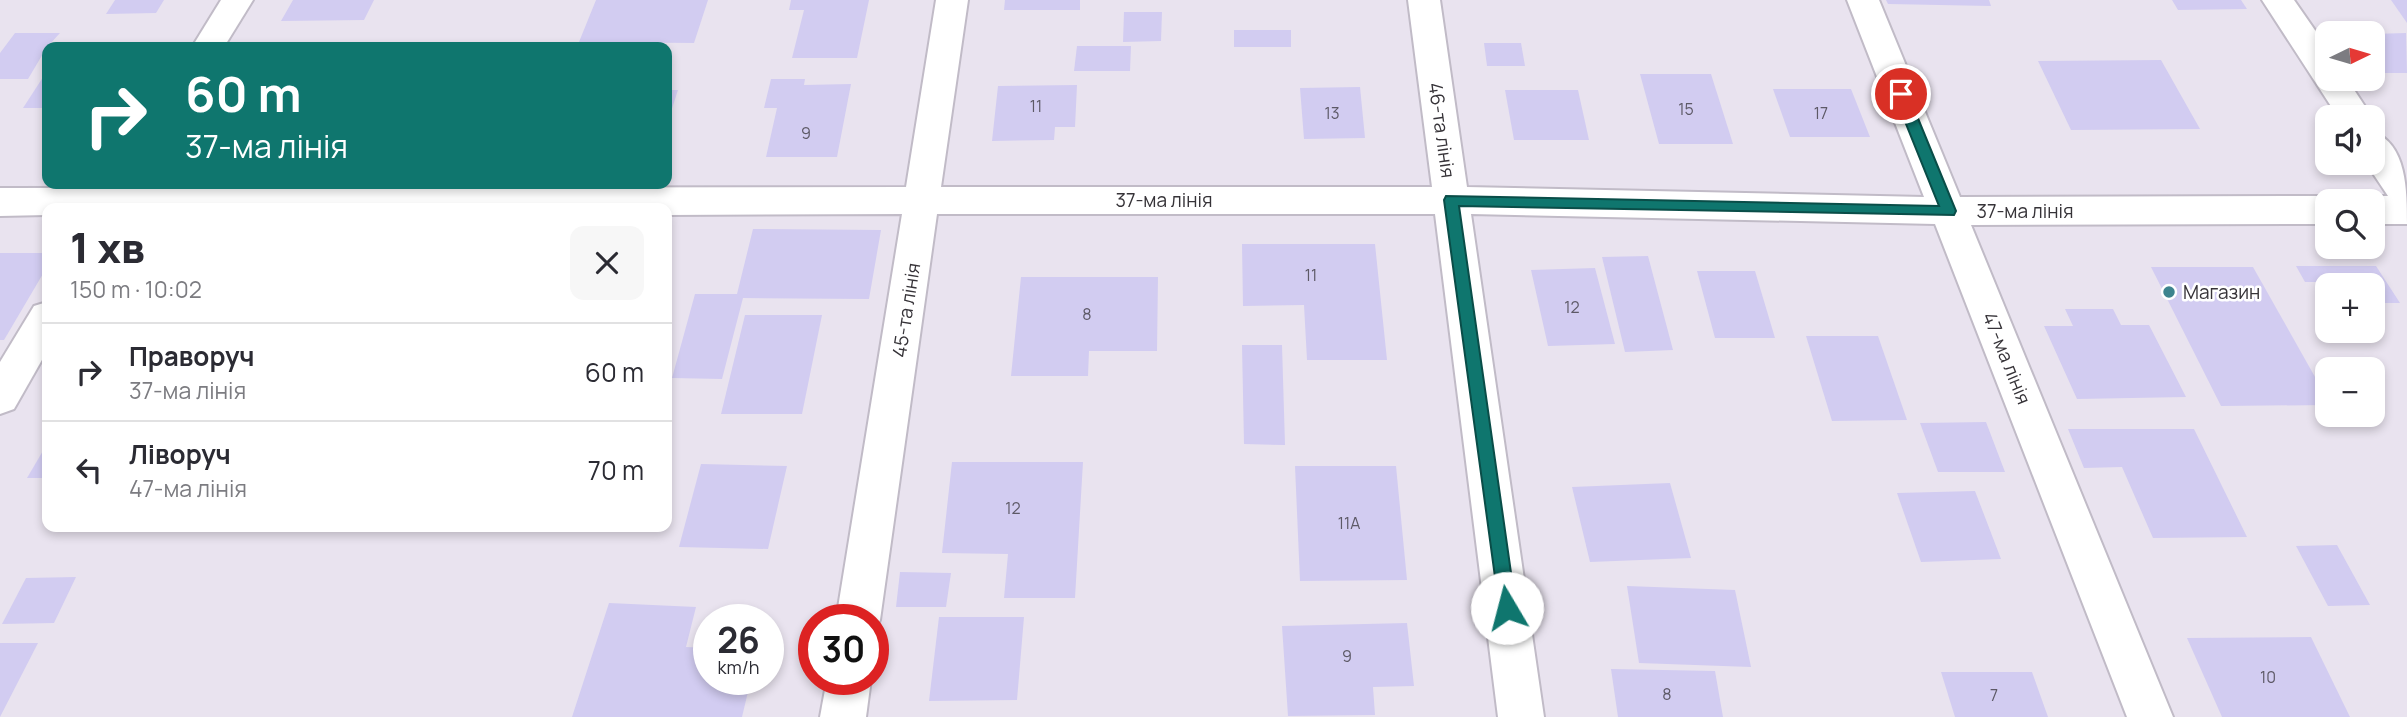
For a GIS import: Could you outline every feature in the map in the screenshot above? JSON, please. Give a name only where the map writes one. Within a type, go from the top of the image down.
[{"type":"street","points":[[211,42],[237,0]]},
{"type":"street","name":"45-та лінія","points":[[860,604],[952,0]]},
{"type":"street","name":"46-та лінія","points":[[1424,0],[1521,717]]},
{"type":"street","name":"47-ма лінія","points":[[1863,0],[2150,717]]},
{"type":"street","points":[[2278,0],[2315,56]]},
{"type":"street","points":[[2385,163],[2407,197]]},
{"type":"street","name":"37-ма лінія","points":[[0,202],[118,198],[1451,200],[1949,211],[2315,211]]},
{"type":"street","points":[[2385,210],[2407,210]]},
{"type":"street","points":[[0,397],[42,326]]},
{"type":"street","points":[[843,717],[846,695]]},
{"type":"building","points":[[115,0],[164,0],[156,13],[106,14]]},
{"type":"building","points":[[293,0],[374,0],[364,20],[281,21]]},
{"type":"building","points":[[596,0],[708,0],[694,43],[579,42]]},
{"type":"building","points":[[791,0],[869,0],[857,58],[792,58],[804,10],[789,10]]},
{"type":"building","points":[[1005,0],[1080,0],[1080,10],[1004,10]]},
{"type":"building","points":[[1886,0],[1989,0],[1991,6],[1888,4]]},
{"type":"building","points":[[2172,0],[2241,0],[2247,9],[2178,10]]},
{"type":"building","points":[[2391,0],[2407,0],[2407,23]]},
{"type":"building","points":[[1124,12],[1162,12],[1161,41],[1123,42]]},
{"type":"building","points":[[1234,30],[1291,30],[1291,47],[1234,47]]},
{"type":"building","points":[[15,33],[60,33],[52,42],[42,42],[42,55],[28,79],[0,79],[0,53]]},
{"type":"building","points":[[2406,33],[2407,73],[2385,73],[2385,34]]},
{"type":"building","points":[[1484,43],[1521,43],[1525,66],[1487,66]]},
{"type":"building","points":[[1077,46],[1131,46],[1130,71],[1074,71]]},
{"type":"building","points":[[2161,60],[2200,129],[2071,130],[2038,61]]},
{"type":"building","points":[[1640,74],[1711,74],[1733,144],[1659,144]]},
{"type":"building","points":[[42,79],[42,108],[23,108]]},
{"type":"building","points":[[771,79],[805,79],[804,85],[851,84],[837,157],[766,157],[777,108],[764,108]]},
{"type":"building","points":[[1077,85],[1075,127],[1055,127],[1054,140],[992,141],[998,86]]},
{"type":"building","points":[[1360,87],[1365,138],[1304,139],[1300,88]]},
{"type":"building","points":[[1773,89],[1851,89],[1870,137],[1790,137]]},
{"type":"building","points":[[672,90],[678,90],[672,109]]},
{"type":"building","points":[[1505,90],[1578,90],[1589,140],[1514,140]]},
{"type":"building","points":[[753,229],[881,230],[869,299],[743,298],[722,379],[672,378],[695,294],[737,294]]},
{"type":"building","points":[[1242,244],[1375,244],[1387,360],[1307,360],[1304,305],[1243,306]]},
{"type":"building","points":[[0,253],[42,253],[42,275],[4,340],[0,340]]},
{"type":"building","points":[[1648,256],[1673,350],[1625,352],[1602,257]]},
{"type":"building","points":[[2296,266],[2376,266],[2381,273],[2315,273],[2315,282],[2305,282]]},
{"type":"building","points":[[2151,267],[2253,267],[2315,377],[2315,405],[2221,406]]},
{"type":"building","points":[[1595,268],[1615,344],[1548,346],[1531,270]]},
{"type":"building","points":[[1697,271],[1755,271],[1775,338],[1715,338]]},
{"type":"building","points":[[1021,277],[1158,277],[1157,351],[1089,351],[1088,376],[1011,376]]},
{"type":"building","points":[[2385,280],[2400,303],[2385,303]]},
{"type":"building","points":[[2065,309],[2113,309],[2121,325],[2149,325],[2186,397],[2077,399],[2044,326],[2073,326]]},
{"type":"building","points":[[745,315],[822,315],[802,414],[721,414]]},
{"type":"building","points":[[1806,336],[1878,336],[1907,420],[1832,421]]},
{"type":"building","points":[[1242,345],[1282,345],[1285,445],[1244,444]]},
{"type":"building","points":[[1986,422],[2005,472],[1938,472],[1920,423]]},
{"type":"building","points":[[2068,429],[2194,429],[2247,537],[2153,538],[2122,467],[2084,468]]},
{"type":"building","points":[[42,452],[42,478],[27,478]]},
{"type":"building","points":[[952,462],[1083,462],[1075,598],[1004,598],[1008,554],[942,553]]},
{"type":"building","points":[[701,464],[787,466],[768,549],[679,547]]},
{"type":"building","points":[[1295,466],[1396,466],[1407,580],[1300,581]]},
{"type":"building","points":[[1670,483],[1691,558],[1590,562],[1572,487]]},
{"type":"building","points":[[1975,491],[2001,559],[1921,562],[1897,493]]},
{"type":"building","points":[[2337,545],[2370,605],[2328,606],[2296,546]]},
{"type":"building","points":[[900,572],[951,573],[946,607],[896,607]]},
{"type":"building","points":[[76,577],[54,623],[2,624],[26,578]]},
{"type":"building","points":[[1627,586],[1735,590],[1751,667],[1639,663]]},
{"type":"building","points":[[609,603],[693,607],[686,647],[693,647],[693,695],[747,695],[742,717],[572,717]]},
{"type":"building","points":[[939,617],[1024,617],[1017,700],[929,701]]},
{"type":"building","points":[[1407,623],[1414,686],[1373,687],[1375,715],[1288,716],[1282,626]]},
{"type":"building","points":[[2311,637],[2350,717],[2222,717],[2187,638]]},
{"type":"building","points":[[0,643],[38,643],[0,717]]},
{"type":"building","points":[[1611,669],[1715,671],[1723,717],[1618,717]]},
{"type":"building","points":[[1941,672],[2032,672],[2048,717],[1955,717]]},
{"type":"place","name":"Магазин","points":[[2169,292]]},
{"type":"route","points":[[1507,608],[1451,200],[1949,211],[1901,94]]}]
